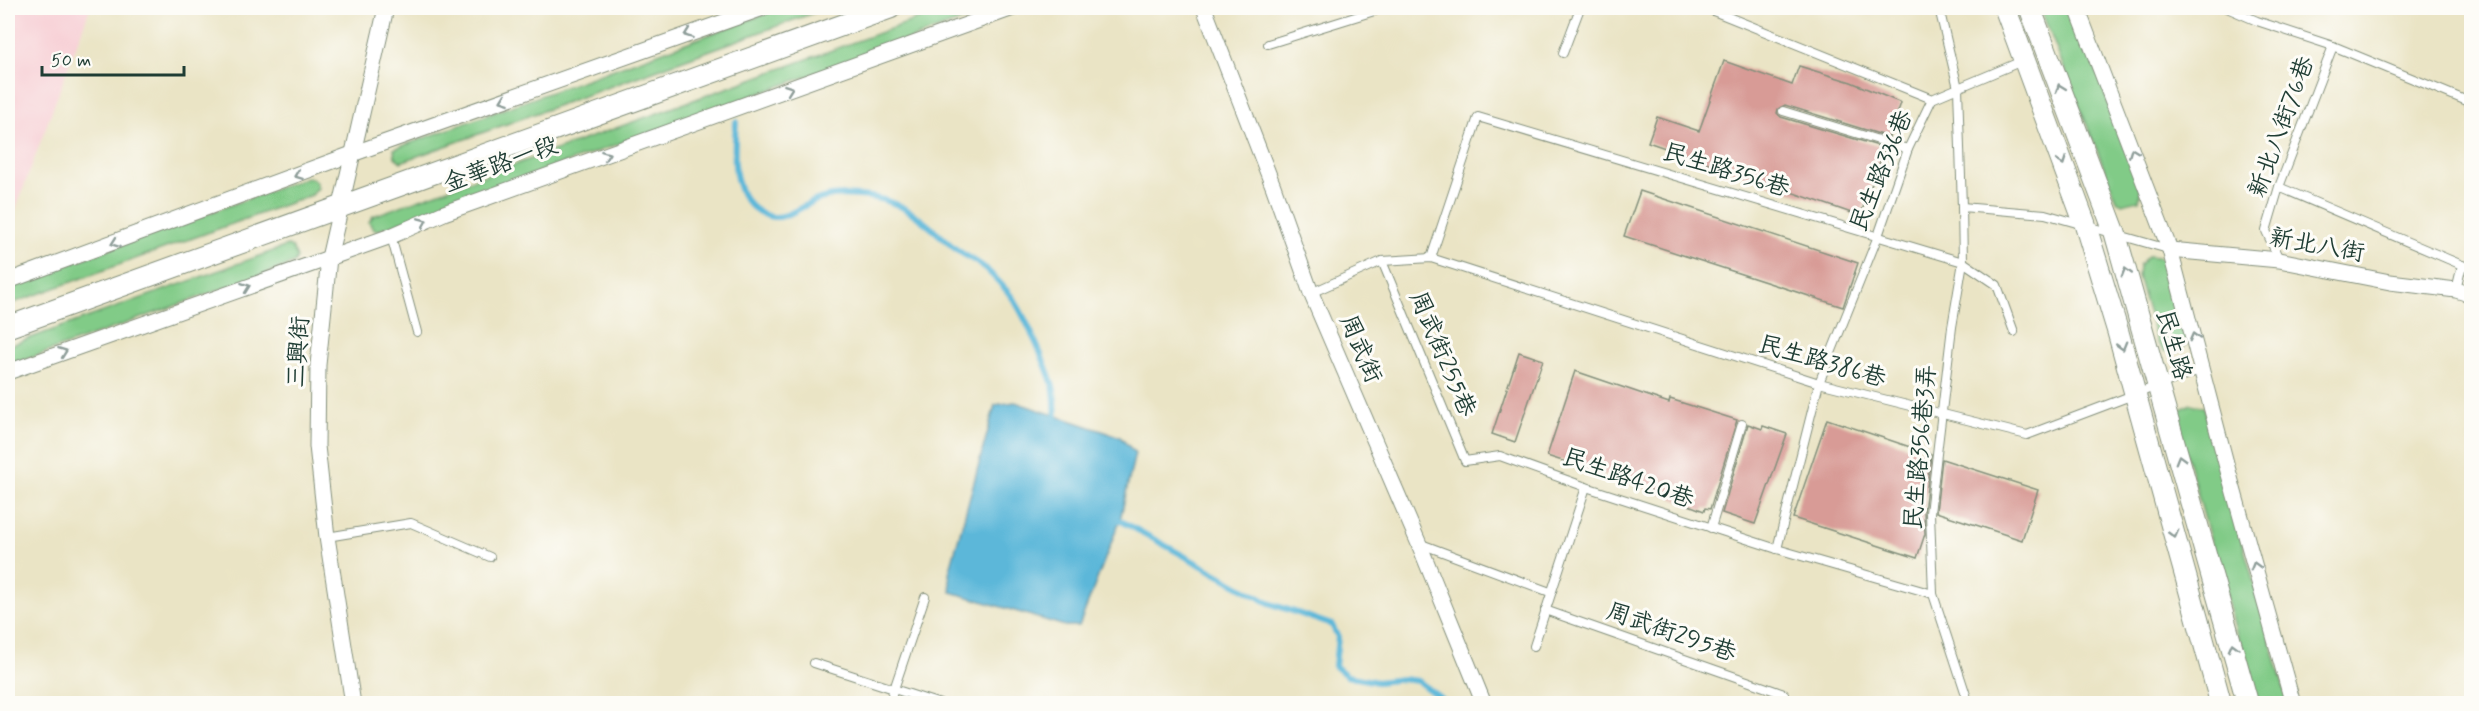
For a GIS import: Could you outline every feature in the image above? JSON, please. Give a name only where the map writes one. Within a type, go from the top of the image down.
[{"type":"street","name":"三興街","points":[[353,704],[327,537],[317,446],[318,366],[329,258],[386,8]]},
{"type":"street","points":[[8,281],[352,154],[763,8]]},
{"type":"street","name":"金華路一段","points":[[8,327],[890,8]]},
{"type":"street","name":"金華路一段","points":[[8,372],[391,236],[444,213],[1013,8]]},
{"type":"street","name":"周武街","points":[[1204,8],[1273,186],[1311,293],[1419,544],[1484,704]]},
{"type":"street","name":"民生路","points":[[2005,8],[2085,224],[2221,704]]},
{"type":"street","name":"民生路","points":[[2030,8],[2115,233],[2248,704]]},
{"type":"street","name":"民生路","points":[[2077,8],[2170,250],[2293,704]]},
{"type":"street","name":"新北八街","points":[[2170,250],[2279,260],[2390,282],[2456,290],[2472,295]]},
{"type":"lane","points":[[1268,44],[1384,8]]},
{"type":"lane","points":[[1563,52],[1580,8]]},
{"type":"lane","name":"民生路336巷","points":[[1706,8],[1932,99],[1908,149],[1878,236],[1819,383]]},
{"type":"lane","points":[[1939,8],[1958,88],[1963,262]]},
{"type":"lane","points":[[2227,8],[2257,21],[2333,46]]},
{"type":"lane","name":"新北八街76巷","points":[[2279,260],[2266,231],[2279,187],[2333,46],[2472,103]]},
{"type":"lane","points":[[1932,99],[2024,60]]},
{"type":"lane","points":[[1783,111],[1908,149]]},
{"type":"lane","name":"民生路356巷","points":[[1431,258],[1478,117],[1963,262],[1996,285],[2014,332]]},
{"type":"lane","name":"新北八街","points":[[2279,187],[2472,268]]},
{"type":"lane","points":[[1962,207],[2045,214],[2170,250]]},
{"type":"lane","points":[[391,236],[417,332]]},
{"type":"lane","name":"周武街255巷","points":[[1311,293],[1382,261],[1431,258]]},
{"type":"lane","name":"民生路386巷","points":[[1431,258],[1819,383],[1943,416],[2027,435],[2202,369]]},
{"type":"lane","name":"周武街255巷","points":[[1382,261],[1465,461]]},
{"type":"lane","name":"民生路356巷3弄","points":[[1963,262],[1952,327],[1930,513],[1933,594],[1969,704]]},
{"type":"lane","points":[[2456,290],[2462,265]]},
{"type":"lane","points":[[1777,549],[1819,383]]},
{"type":"lane","points":[[1711,528],[1742,424]]},
{"type":"lane","name":"民生路420巷","points":[[1465,461],[1500,456],[1711,528],[1933,594]]},
{"type":"lane","points":[[1534,646],[1586,487]]},
{"type":"lane","points":[[327,537],[411,523],[490,557]]},
{"type":"lane","points":[[1419,544],[1550,592]]},
{"type":"lane","points":[[889,704],[925,597]]},
{"type":"lane","name":"周武街295巷","points":[[1545,610],[1784,694]]},
{"type":"lane","points":[[814,663],[940,704]]},
{"type":"shaded area","points":[[8,8],[90,8],[8,230]]},
{"type":"green space","points":[[782,8],[827,8],[401,162],[395,157],[394,149]]},
{"type":"green space","points":[[948,8],[997,8],[379,230],[373,229],[369,222],[373,216]]},
{"type":"green space","points":[[2040,8],[2073,8],[2141,190],[2139,200],[2122,204],[2117,200]]},
{"type":"green space","points":[[308,177],[315,180],[318,188],[312,195],[8,305],[8,286]]},
{"type":"green space","points":[[287,246],[292,247],[297,258],[294,263],[8,366],[8,346]]},
{"type":"green space","points":[[2148,256],[2159,257],[2167,263],[2188,344],[2178,352],[2164,351],[2157,343],[2138,276],[2139,265]]},
{"type":"green space","points":[[2191,404],[2204,407],[2288,703],[2256,703],[2178,423],[2179,410]]},
{"type":"water","points":[[1015,402],[1120,437],[1135,453],[1120,520],[1079,626],[1065,626],[951,592],[949,573],[995,405]]},
{"type":"building","points":[[1724,61],[1792,85],[1799,66],[1851,82],[1901,103],[1889,137],[1785,105],[1778,109],[1777,113],[1781,117],[1885,148],[1860,216],[1648,142],[1657,117],[1699,131]]},
{"type":"building","points":[[1640,191],[1858,263],[1843,307],[1624,236]]},
{"type":"building","points":[[1519,352],[1543,360],[1515,442],[1492,434]]},
{"type":"building","points":[[1575,371],[1669,403],[1670,399],[1737,420],[1710,509],[1705,508],[1704,511],[1640,486],[1547,456]]},
{"type":"building","points":[[1827,419],[1931,454],[1924,512],[1925,534],[1917,558],[1793,518]]},
{"type":"building","points":[[1748,424],[1787,434],[1755,524],[1722,513]]},
{"type":"building","points":[[1942,459],[2038,490],[2022,540],[1936,512]]},
{"type":"waterway","points":[[736,122],[735,160],[738,184],[743,196],[761,213],[769,216],[785,216],[815,201],[841,195],[887,201],[910,212],[956,249],[986,269],[1016,303],[1034,339],[1053,386],[1056,422]]},
{"type":"waterway","points":[[1114,517],[1269,603],[1332,625],[1338,637],[1335,666],[1347,676],[1377,682],[1403,679],[1418,681],[1448,704]]}]
